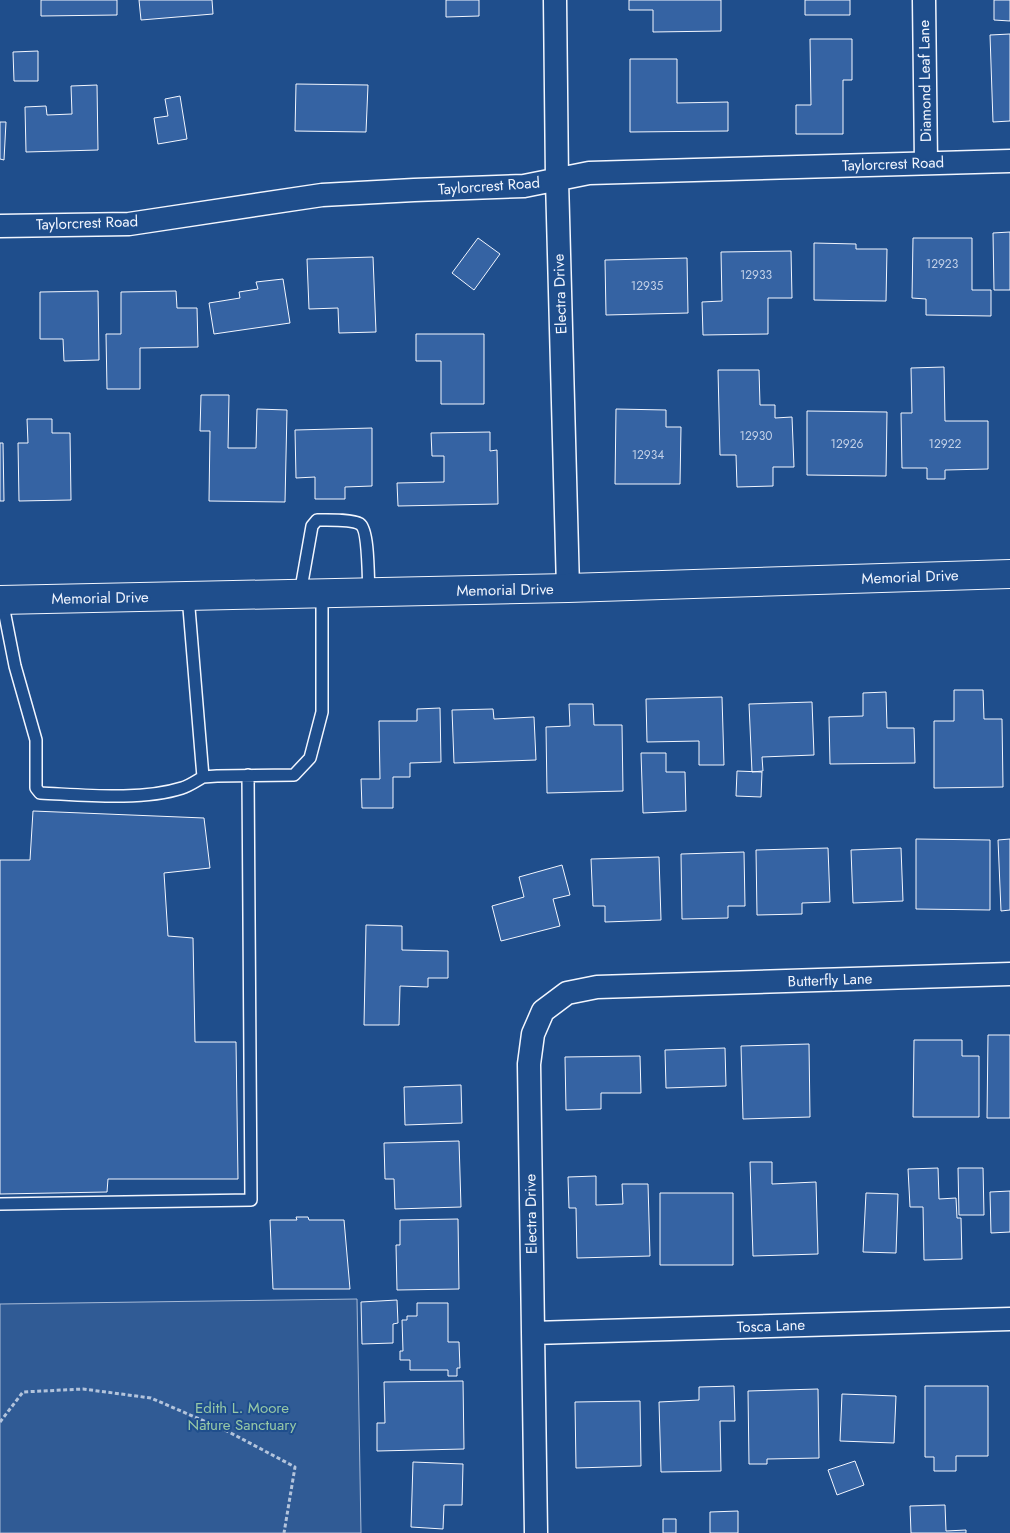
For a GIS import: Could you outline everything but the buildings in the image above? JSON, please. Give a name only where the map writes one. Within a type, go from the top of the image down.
[{"type":"main road","name":"Memorial Drive","points":[[1,600],[568,588],[1010,574]]},
{"type":"street","name":"Electra Drive","points":[[555,0],[557,180],[568,588]]},
{"type":"street","name":"Diamond Leaf Lane","points":[[924,0],[926,162]]},
{"type":"street","name":"Taylorcrest Road","points":[[0,226],[129,224],[322,195],[524,186],[589,173],[1010,160]]},
{"type":"street","name":"Butterfly Lane","points":[[650,985],[1010,974]]},
{"type":"street","name":"Electra Drive","points":[[536,1533],[529,1064],[532,1034],[543,1011],[567,993],[597,986],[650,985]]},
{"type":"street","name":"Tosca Lane","points":[[532,1333],[1010,1320]]},
{"type":"lane","points":[[1,600],[36,740],[36,788],[40,793],[105,795],[162,793],[184,788],[203,777],[294,775],[310,758],[322,712],[311,594],[312,526],[318,520],[357,523],[362,526],[366,535],[369,592]]},
{"type":"lane","points":[[188,596],[203,777]]},
{"type":"lane","points":[[0,1204],[251,1200],[248,775]]},
{"type":"path","points":[[0,1422],[23,1392],[84,1388],[152,1398],[227,1431],[295,1467],[284,1533]]},
{"type":"shaded area","name":"Edith L. Moore Nature Sanctuary","points":[[357,1299],[361,1533],[0,1533],[0,1304]]}]
